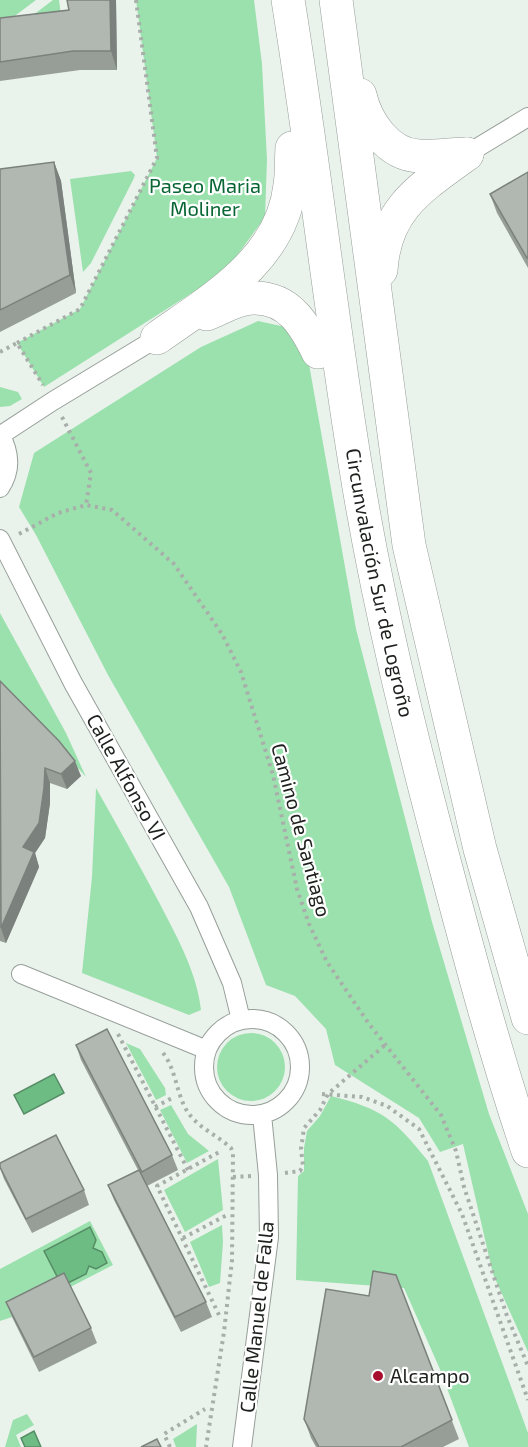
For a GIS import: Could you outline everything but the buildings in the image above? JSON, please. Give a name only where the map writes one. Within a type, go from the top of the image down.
[{"type":"highway","points":[[280,0],[276,19],[318,352],[355,534],[385,617]]},
{"type":"highway","name":"Circunvalación Sur de Logroño","points":[[288,0],[305,104],[329,291],[355,465],[385,617],[420,771],[461,925],[528,1151]]},
{"type":"highway","points":[[337,4],[355,57],[363,110],[380,136],[399,150],[417,156],[467,154]]},
{"type":"highway","name":"Circunvalación Sur de Logroño","points":[[337,4],[409,545],[480,849],[528,1018]]},
{"type":"highway","points":[[157,338],[247,271],[265,250],[284,209],[290,186],[292,148]]},
{"type":"highway","points":[[378,320],[382,258],[385,239],[392,223],[418,190],[467,154]]},
{"type":"highway","points":[[157,338],[238,301],[255,298],[275,302],[297,316],[318,352]]},
{"type":"street","points":[[467,154],[528,117]]},
{"type":"street","points":[[0,488],[9,465],[8,449],[1,434],[157,338]]},
{"type":"street","name":"Calle Alfonso VI","points":[[7,538],[73,683],[199,907],[232,983],[241,1020]]},
{"type":"street","points":[[21,974],[207,1050]]},
{"type":"street","points":[[256,1019],[271,1023],[284,1031],[294,1042],[300,1057],[301,1072],[293,1094],[276,1110],[262,1115],[247,1116],[233,1112],[216,1099],[205,1079],[204,1065],[207,1050],[220,1031],[241,1020],[256,1019]]},
{"type":"street","name":"Calle Manuel de Falla","points":[[242,1447],[269,1237],[268,1175],[262,1115]]},
{"type":"path","points":[[0,352],[80,309],[157,158],[136,0]]},
{"type":"path","points":[[7,538],[58,513],[86,505],[92,474],[53,401],[17,343]]},
{"type":"path","name":"Camino de Santiago","points":[[86,505],[112,510],[174,564],[222,634],[241,672],[273,775],[297,889],[309,924],[327,962],[385,1045],[441,1115],[456,1151],[464,1187],[507,1316],[528,1366]]},
{"type":"path","points":[[148,1026],[146,1034],[149,1043],[165,1055],[187,1111],[199,1125],[231,1148],[233,1154],[232,1260],[224,1332],[206,1447]]},
{"type":"path","points":[[116,1031],[188,1170]]},
{"type":"path","points":[[233,1177],[300,1171],[303,1166],[301,1149],[304,1128],[320,1110],[328,1094],[385,1045]]},
{"type":"path","points":[[322,1094],[362,1097],[387,1106],[419,1129],[462,1214],[528,1400]]},
{"type":"path","points":[[155,1107],[174,1097]]},
{"type":"path","points":[[219,1315],[157,1186],[221,1151]]},
{"type":"path","points":[[183,1238],[227,1215]]},
{"type":"path","points":[[471,1241],[481,1236]]},
{"type":"path","points":[[170,1447],[164,1434],[205,1409]]},
{"type":"green space","points":[[0,0],[36,0],[0,27]]},
{"type":"green space","points":[[53,0],[59,0],[63,30],[4,37]]},
{"type":"green space","name":"Paseo Maria Moliner","points":[[136,0],[254,0],[262,64],[267,160],[265,217],[225,272],[44,387],[17,343],[80,309],[157,158]]},
{"type":"green space","points":[[131,171],[135,175],[133,180],[91,263],[83,272],[70,179]]},
{"type":"green space","points":[[258,321],[295,329],[307,353],[356,629],[432,922],[489,1114],[528,1214],[528,1352],[493,1274],[463,1144],[440,1152],[419,1118],[335,1065],[326,1029],[295,996],[266,985],[229,887],[108,675],[36,535],[19,507],[34,453],[201,347]]},
{"type":"green space","points":[[0,387],[18,392],[22,399],[10,406],[0,407]]},
{"type":"green space","points":[[0,613],[66,733],[86,777],[0,681]]},
{"type":"green space","points":[[96,788],[180,944],[191,970],[201,1010],[189,1015],[82,973],[92,877]]},
{"type":"green space","points":[[244,1033],[258,1033],[270,1038],[280,1048],[285,1067],[280,1086],[270,1096],[258,1101],[244,1101],[232,1096],[222,1086],[217,1074],[217,1060],[222,1048],[232,1038]]},
{"type":"green space","points":[[126,1043],[140,1049],[165,1088],[166,1095],[156,1100]]},
{"type":"green space","points":[[331,1096],[376,1111],[387,1118],[406,1135],[428,1161],[528,1433],[528,1447],[469,1447],[439,1367],[404,1288],[296,1280],[298,1176],[304,1171],[307,1131],[320,1116]]},
{"type":"green space","points":[[171,1105],[188,1134],[209,1151],[187,1163],[160,1110]]},
{"type":"green space","points":[[218,1159],[223,1210],[185,1232],[164,1190]]},
{"type":"green space","points":[[90,1221],[113,1265],[0,1321],[0,1269]]},
{"type":"green space","points":[[222,1225],[220,1283],[209,1287],[190,1242]]},
{"type":"green space","points":[[27,1414],[34,1425],[16,1435],[21,1447],[5,1447],[13,1420]]},
{"type":"green space","points":[[197,1424],[196,1447],[176,1447],[173,1439]]},
{"type":"shaded area","points":[[54,1074],[64,1093],[24,1114],[14,1095]]},
{"type":"shaded area","points":[[90,1227],[96,1240],[93,1248],[102,1252],[107,1263],[96,1269],[89,1266],[86,1274],[62,1286],[44,1251]]},
{"type":"shaded area","points":[[34,1431],[41,1447],[25,1447],[21,1438]]},
{"type":"place","name":"Alcampo","points":[[378,1376]]}]
